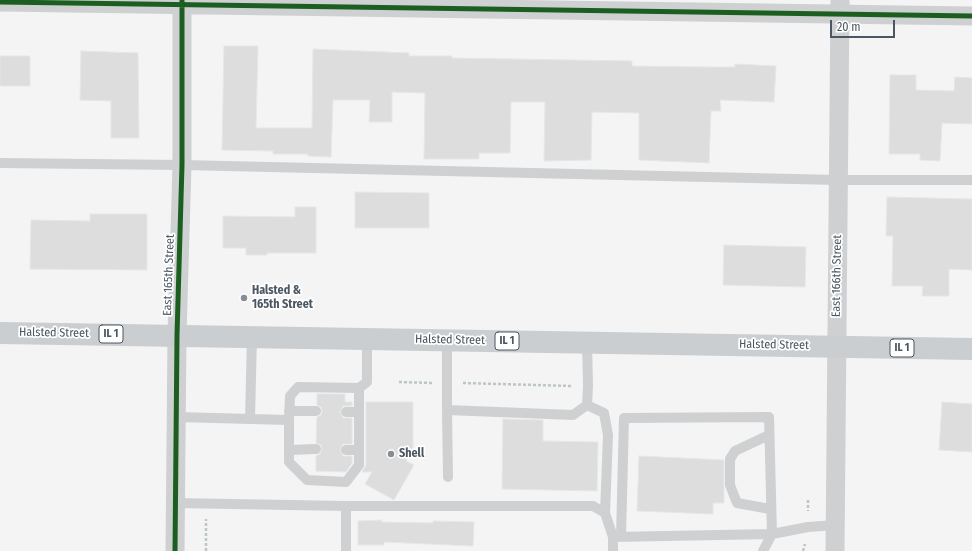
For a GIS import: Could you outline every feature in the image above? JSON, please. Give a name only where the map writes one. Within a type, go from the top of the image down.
[{"type":"main road","name":"Halsted Street","points":[[0,333],[972,349]]},
{"type":"street","points":[[0,2],[840,7],[972,16]]},
{"type":"street","name":"East 165th Street","points":[[175,551],[177,335],[182,165],[182,2]]},
{"type":"street","name":"East 166th Street","points":[[835,551],[840,7]]},
{"type":"lane","points":[[0,163],[182,165],[838,180],[972,180]]},
{"type":"lane","points":[[250,419],[252,337]]},
{"type":"lane","points":[[359,388],[359,465],[346,482],[307,480],[289,462],[290,396],[298,387],[359,388],[368,382],[367,339]]},
{"type":"lane","points":[[447,340],[448,477]]},
{"type":"lane","points":[[587,342],[587,406]]},
{"type":"lane","points":[[447,410],[573,415],[587,406]]},
{"type":"lane","points":[[587,406],[604,413],[608,435],[605,513],[617,537]]},
{"type":"lane","points":[[176,417],[250,419],[316,411]]},
{"type":"lane","points":[[346,412],[359,412]]},
{"type":"lane","points":[[613,551],[617,537],[624,418],[769,417],[770,509],[772,534],[763,551]]},
{"type":"lane","points":[[769,435],[735,451],[730,459],[730,485],[737,503],[770,509]]},
{"type":"lane","points":[[289,450],[316,450]]},
{"type":"lane","points":[[346,450],[359,450]]},
{"type":"lane","points":[[175,503],[346,506],[593,506],[605,513]]},
{"type":"lane","points":[[346,506],[346,551]]},
{"type":"lane","points":[[617,537],[772,534],[808,527],[836,525]]},
{"type":"path","points":[[399,382],[435,383]]},
{"type":"path","points":[[456,383],[573,386]]},
{"type":"path","points":[[206,515],[206,551]]},
{"type":"building","points":[[224,46],[258,46],[256,128],[312,128],[313,49],[409,53],[409,56],[452,56],[452,58],[632,61],[632,66],[735,67],[735,64],[776,66],[774,102],[720,100],[721,111],[711,111],[709,163],[639,160],[639,113],[592,112],[591,160],[544,161],[545,102],[511,102],[510,153],[479,153],[479,159],[424,159],[425,93],[392,92],[392,122],[369,122],[370,100],[333,100],[331,157],[308,156],[308,154],[273,154],[273,151],[222,150]]},
{"type":"building","points":[[81,51],[138,53],[139,138],[111,138],[111,101],[80,100]]},
{"type":"building","points":[[0,56],[30,56],[30,86],[0,86]]},
{"type":"building","points":[[890,75],[916,75],[916,90],[954,91],[955,77],[972,78],[972,124],[942,123],[940,161],[920,160],[920,154],[889,154]]},
{"type":"building","points":[[355,192],[429,193],[429,228],[355,228]]},
{"type":"building","points":[[887,197],[972,199],[972,270],[949,269],[949,296],[922,296],[923,286],[892,286],[893,236],[886,236]]},
{"type":"building","points":[[295,207],[316,207],[316,253],[267,253],[267,255],[246,255],[246,248],[223,248],[223,216],[295,217]]},
{"type":"building","points":[[90,214],[147,214],[147,270],[30,269],[31,220],[90,221]]},
{"type":"building","points":[[724,245],[806,247],[805,287],[723,285]]},
{"type":"building","points":[[317,394],[345,394],[345,402],[352,402],[352,406],[343,406],[340,412],[343,418],[352,418],[352,444],[343,444],[340,450],[343,456],[352,456],[352,463],[346,472],[316,471],[316,456],[320,454],[322,449],[321,445],[316,443],[317,417],[321,415],[322,411],[321,407],[317,405]]},
{"type":"building","name":"Shell","points":[[366,402],[413,402],[413,448],[406,461],[414,465],[394,500],[365,484],[372,472],[362,472],[366,465]]},
{"type":"building","points":[[942,402],[972,404],[972,452],[939,450]]},
{"type":"building","points":[[503,419],[543,420],[543,441],[598,442],[597,491],[502,489]]},
{"type":"building","points":[[639,456],[724,460],[724,503],[713,503],[713,514],[637,511]]},
{"type":"building","points":[[382,520],[381,522],[474,522],[473,546],[384,542],[384,545],[358,545],[358,521]]},
{"type":"cycle path","points":[[175,551],[177,335],[182,165],[182,0]]},
{"type":"cycle path","points":[[0,2],[972,16]]},
{"type":"place","name":"Halsted & 165th Street","points":[[244,298]]},
{"type":"place","name":"Shell","points":[[391,454]]}]
